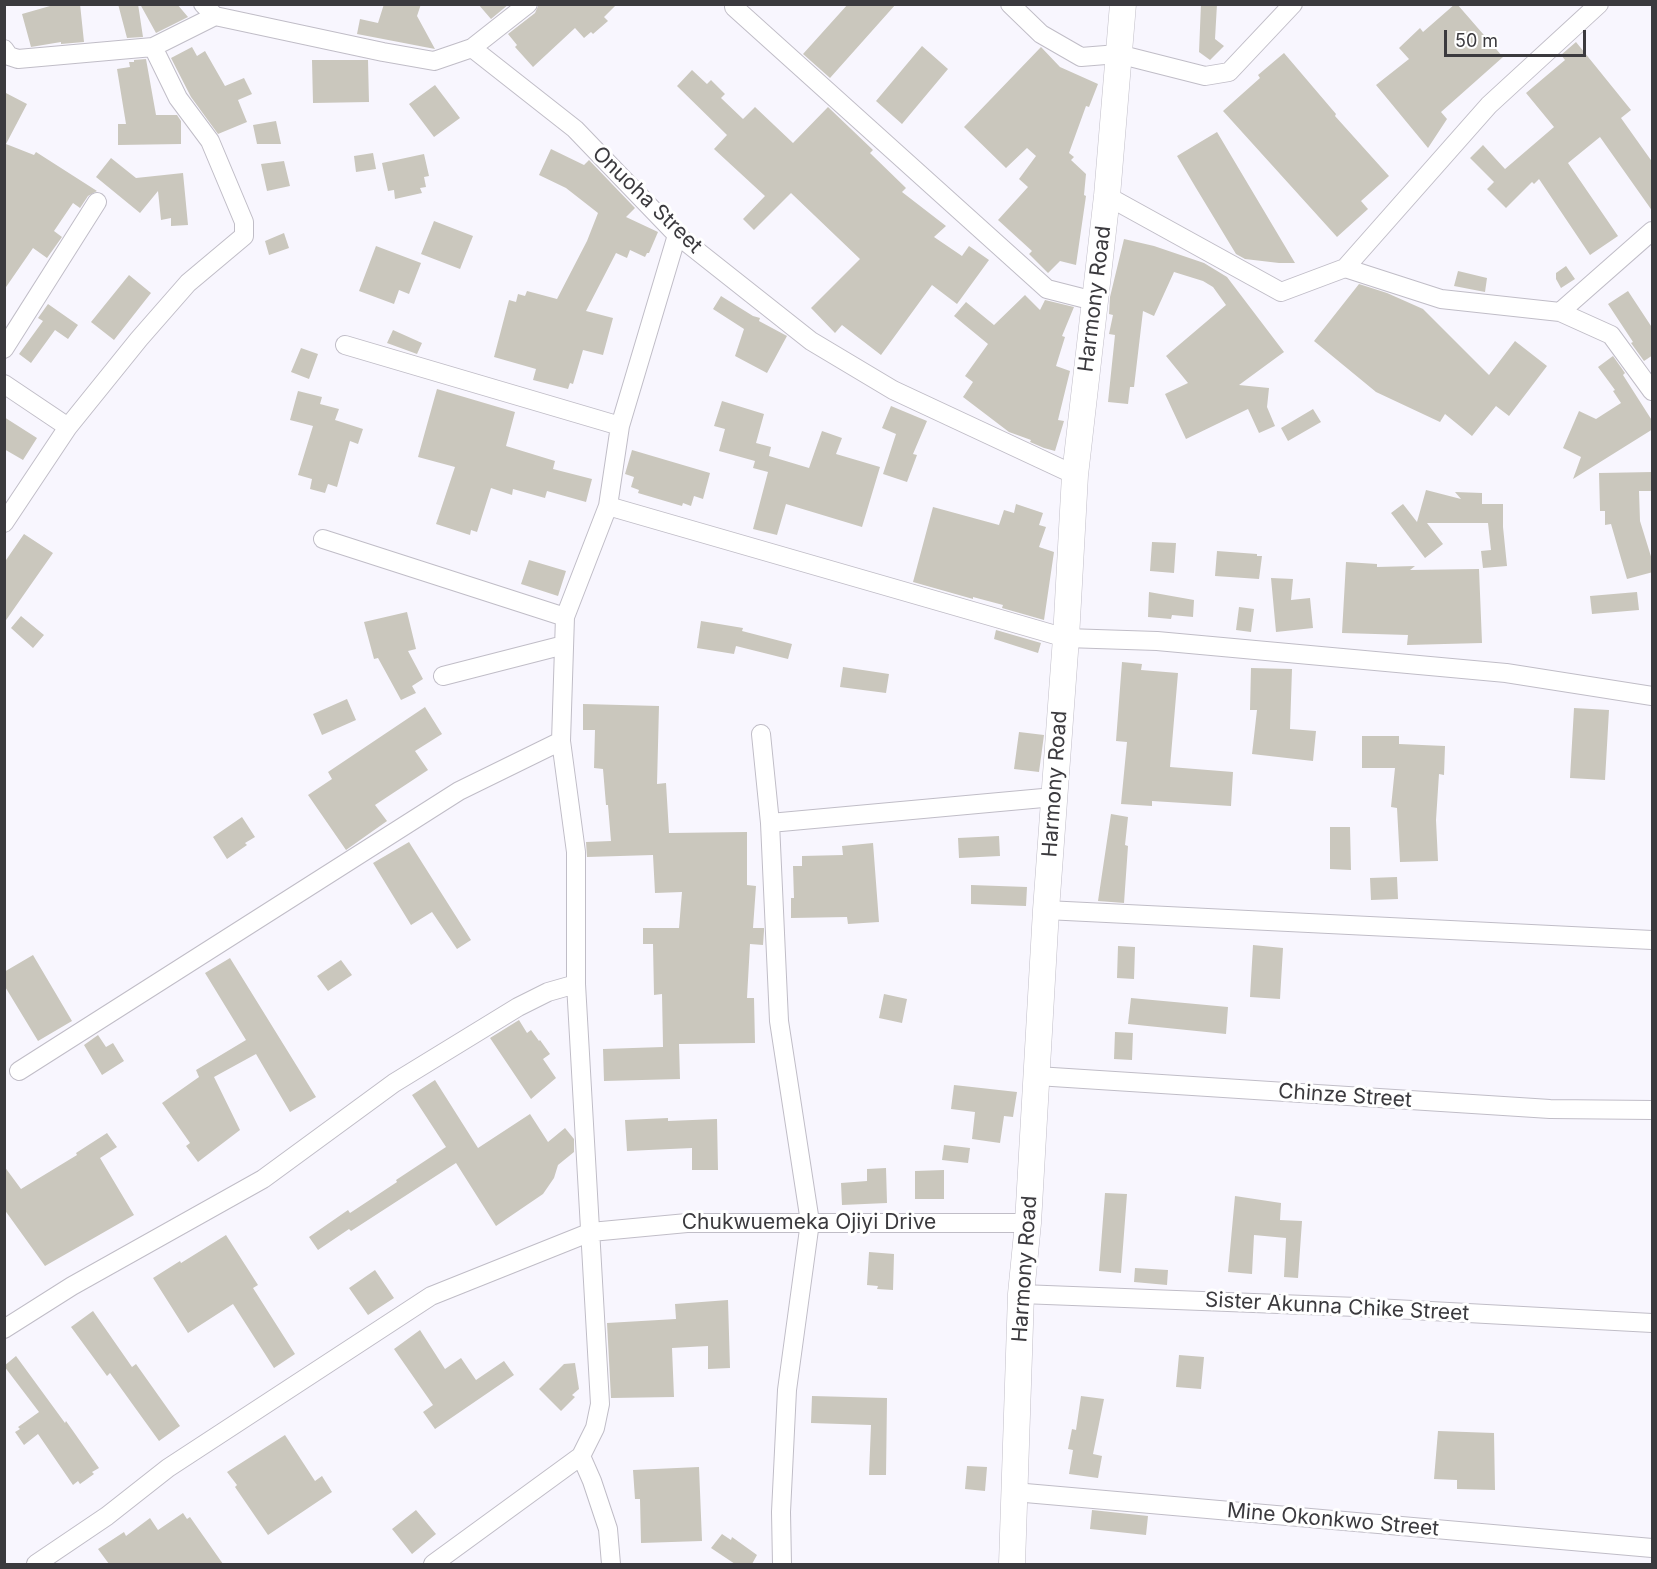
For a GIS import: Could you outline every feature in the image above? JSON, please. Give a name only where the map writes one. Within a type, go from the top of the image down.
[{"type":"main road","name":"Harmony Road","points":[[1012,1564],[1021,1294],[1028,1222],[1075,475],[1107,196],[1123,4]]},
{"type":"street","points":[[4,49],[9,56],[18,59],[153,47],[209,10],[382,52],[434,61],[472,48],[528,4]]},
{"type":"street","points":[[1010,4],[1041,34],[1081,57],[1118,54],[1204,76],[1229,72],[1293,4]]},
{"type":"street","points":[[1107,196],[1281,292],[1345,268],[1489,105],[1599,4]]},
{"type":"street","points":[[734,7],[1047,289],[1094,301]]},
{"type":"street","points":[[4,523],[68,427],[139,339],[188,283],[244,236],[244,222],[210,141],[178,98],[153,47]]},
{"type":"street","name":"Onuoha Street","points":[[472,48],[575,129],[677,235],[811,340],[893,390],[1075,475]]},
{"type":"street","points":[[4,350],[97,202]]},
{"type":"street","points":[[1560,312],[1653,231]]},
{"type":"street","points":[[434,1564],[581,1456],[595,1428],[600,1404],[576,984],[576,852],[561,741],[565,617],[608,506],[620,426],[677,235]]},
{"type":"street","points":[[1345,268],[1441,299],[1560,312],[1611,335],[1653,391]]},
{"type":"street","points":[[345,345],[620,426]]},
{"type":"street","points":[[4,384],[68,427]]},
{"type":"street","points":[[608,506],[1066,638],[1157,641],[1506,673],[1653,696]]},
{"type":"street","points":[[323,539],[565,617]]},
{"type":"street","points":[[443,676],[564,645]]},
{"type":"street","points":[[761,734],[770,823],[779,1021],[810,1222],[787,1390],[780,1512],[782,1564]]},
{"type":"street","points":[[19,1071],[459,791],[561,741]]},
{"type":"street","points":[[770,823],[1054,797]]},
{"type":"street","points":[[1046,910],[1653,940]]},
{"type":"street","points":[[4,1329],[72,1286],[263,1179],[394,1083],[519,1007],[548,992],[576,984]]},
{"type":"street","name":"Chinze Street","points":[[1037,1076],[1550,1109],[1653,1110]]},
{"type":"street","name":"Chukwuemeka Ojiyi Drive","points":[[36,1564],[107,1516],[168,1468],[431,1296],[591,1232],[687,1223],[1028,1222]]},
{"type":"street","name":"Sister Akunna Chike Street","points":[[1021,1294],[1357,1307],[1653,1323]]},
{"type":"street","points":[[581,1456],[608,1529],[611,1564]]},
{"type":"street","name":"Mine Okonkwo Street","points":[[1014,1492],[1653,1548]]},
{"type":"building","points":[[57,4],[80,4],[84,42],[61,44],[61,42],[31,47],[22,14]]},
{"type":"building","points":[[118,4],[138,4],[143,37],[127,38]]},
{"type":"building","points":[[140,4],[177,4],[188,17],[156,33]]},
{"type":"building","points":[[384,4],[421,4],[417,16],[435,49],[357,34],[360,19],[378,23]]},
{"type":"building","points":[[478,4],[509,4],[491,19]]},
{"type":"building","points":[[539,4],[617,4],[604,17],[608,21],[593,34],[591,32],[584,38],[575,28],[533,67],[515,47],[517,45],[508,34],[535,13]]},
{"type":"building","points":[[848,4],[896,4],[830,78],[803,54]]},
{"type":"building","points":[[1201,4],[1217,4],[1215,39],[1224,46],[1210,60],[1199,52]]},
{"type":"building","points":[[1455,4],[1503,57],[1441,112],[1447,119],[1428,148],[1376,85],[1409,59],[1399,48],[1420,28],[1423,32]]},
{"type":"building","points":[[1576,42],[1631,110],[1621,118],[1653,163],[1653,212],[1600,137],[1568,163],[1618,236],[1590,255],[1539,179],[1534,184],[1532,182],[1506,208],[1487,189],[1494,182],[1470,158],[1483,145],[1505,169],[1554,127],[1526,93],[1565,60],[1561,55]]},
{"type":"building","points":[[922,46],[948,69],[902,124],[876,101]]},
{"type":"building","points":[[192,47],[197,56],[205,51],[225,86],[244,78],[252,94],[238,100],[247,122],[218,134],[191,97],[171,58]]},
{"type":"building","points":[[1041,47],[1060,67],[1098,84],[1089,107],[1086,106],[1069,153],[1074,157],[1071,160],[1086,174],[1084,195],[1086,196],[1076,265],[1060,261],[1048,273],[1029,254],[1032,251],[998,220],[1028,187],[1019,179],[1036,156],[1027,148],[1006,168],[964,127]]},
{"type":"building","points":[[1284,53],[1336,114],[1335,116],[1389,176],[1361,201],[1368,209],[1337,237],[1223,111],[1260,78],[1258,75]]},
{"type":"building","points":[[146,59],[156,115],[177,115],[181,121],[181,144],[118,145],[118,124],[126,124],[117,69],[130,67],[129,62],[134,62],[134,60]]},
{"type":"building","points":[[312,60],[368,60],[369,102],[313,103]]},
{"type":"building","points":[[692,70],[707,84],[711,80],[725,94],[721,98],[743,119],[755,107],[793,143],[828,107],[873,150],[870,153],[906,188],[902,192],[946,226],[934,237],[962,256],[969,246],[989,260],[957,304],[932,285],[881,355],[842,325],[835,333],[811,308],[860,259],[791,193],[754,230],[743,219],[765,196],[714,149],[727,135],[677,86]]},
{"type":"building","points":[[435,85],[460,118],[434,137],[409,104]]},
{"type":"building","points":[[4,92],[27,104],[6,144],[34,155],[36,152],[97,191],[88,196],[80,208],[73,203],[54,231],[62,237],[47,258],[33,248],[4,290]]},
{"type":"building","points":[[276,121],[281,144],[257,144],[253,125]]},
{"type":"building","points":[[1217,132],[1295,263],[1245,259],[1236,254],[1196,188],[1177,156]]},
{"type":"building","points":[[551,149],[584,165],[589,160],[635,208],[626,217],[658,232],[645,257],[630,250],[627,258],[616,253],[586,311],[613,318],[603,355],[583,350],[573,384],[570,383],[568,389],[533,380],[536,369],[494,357],[509,300],[516,302],[518,294],[525,296],[527,291],[557,299],[587,241],[598,213],[566,188],[539,175]]},
{"type":"building","points":[[373,153],[376,169],[356,172],[354,156]]},
{"type":"building","points":[[424,154],[429,176],[424,177],[426,187],[420,188],[422,193],[395,199],[394,190],[388,191],[382,163]]},
{"type":"building","points":[[111,158],[136,178],[183,173],[188,225],[171,226],[171,218],[161,220],[158,191],[140,213],[96,177]]},
{"type":"building","points":[[284,161],[290,186],[267,191],[261,164]]},
{"type":"building","points":[[434,221],[473,236],[460,269],[421,254]]},
{"type":"building","points":[[284,233],[289,248],[269,255],[265,241]]},
{"type":"building","points":[[1124,239],[1154,246],[1204,263],[1227,277],[1284,352],[1239,385],[1269,388],[1267,407],[1275,426],[1259,433],[1248,409],[1186,439],[1165,394],[1188,383],[1166,356],[1226,305],[1213,287],[1203,281],[1174,272],[1154,316],[1143,311],[1134,387],[1130,387],[1128,404],[1108,402],[1115,335],[1109,334],[1113,315],[1109,314],[1110,297]]},
{"type":"building","points":[[376,246],[421,263],[409,294],[399,290],[394,304],[359,291]]},
{"type":"building","points":[[1566,266],[1575,279],[1561,288],[1556,279],[1556,273]]},
{"type":"building","points":[[1458,271],[1487,278],[1485,292],[1454,286]]},
{"type":"building","points":[[129,275],[151,293],[114,340],[91,322]]},
{"type":"building","points":[[1359,284],[1387,293],[1423,309],[1489,375],[1515,341],[1547,366],[1509,416],[1496,406],[1472,436],[1445,414],[1440,422],[1376,392],[1314,341]]},
{"type":"building","points":[[1628,291],[1653,329],[1653,355],[1644,361],[1608,304]]},
{"type":"building","points":[[1025,295],[1040,310],[1045,300],[1074,307],[1062,336],[1065,337],[1056,366],[1070,371],[1058,420],[1064,421],[1055,451],[1009,432],[963,397],[973,382],[965,376],[988,344],[954,316],[966,302],[994,325]]},
{"type":"building","points":[[721,296],[787,336],[767,373],[735,356],[744,329],[713,309]]},
{"type":"building","points":[[48,304],[78,325],[68,339],[55,330],[31,363],[19,354],[43,321],[38,318]]},
{"type":"building","points":[[393,330],[422,343],[417,354],[387,343]]},
{"type":"building","points":[[301,348],[318,354],[309,379],[291,372]]},
{"type":"building","points":[[1613,356],[1653,422],[1653,429],[1573,479],[1581,457],[1563,448],[1579,411],[1596,419],[1621,403],[1613,391],[1615,390],[1598,367]]},
{"type":"building","points":[[437,389],[515,412],[506,446],[555,461],[553,469],[592,479],[586,502],[547,491],[545,498],[513,489],[512,495],[491,488],[477,532],[471,530],[470,535],[436,524],[455,467],[418,457]]},
{"type":"building","points":[[298,391],[322,397],[320,404],[339,409],[335,420],[363,429],[358,444],[350,441],[337,487],[328,484],[325,493],[310,489],[312,479],[298,475],[313,426],[290,420]]},
{"type":"building","points":[[722,401],[764,414],[756,443],[771,447],[769,456],[809,468],[822,431],[842,438],[836,454],[880,467],[862,527],[786,504],[777,535],[753,529],[768,472],[753,468],[755,461],[719,451],[725,429],[714,426]]},
{"type":"building","points":[[891,406],[927,421],[913,454],[917,455],[907,482],[883,474],[896,434],[882,428]]},
{"type":"building","points":[[1313,409],[1321,422],[1288,441],[1281,428]]},
{"type":"building","points":[[4,417],[37,438],[23,460],[4,449]]},
{"type":"building","points":[[632,450],[710,473],[703,499],[694,496],[691,506],[683,503],[682,506],[638,493],[639,490],[631,487],[634,477],[625,474]]},
{"type":"building","points":[[1653,472],[1653,491],[1639,491],[1640,521],[1653,563],[1653,572],[1627,579],[1611,524],[1605,525],[1605,511],[1600,511],[1599,473]]},
{"type":"building","points":[[1426,490],[1461,499],[1455,492],[1482,493],[1482,504],[1503,504],[1507,566],[1483,568],[1481,551],[1491,550],[1488,523],[1427,523],[1443,544],[1425,558],[1391,513],[1403,504],[1417,522]]},
{"type":"building","points":[[1016,504],[1043,513],[1039,525],[1046,527],[1039,547],[1054,552],[1044,620],[1002,608],[1003,605],[913,582],[933,507],[999,525],[1004,510],[1014,513]]},
{"type":"building","points":[[24,534],[53,553],[4,623],[4,563]]},
{"type":"building","points":[[1152,542],[1176,543],[1174,573],[1150,571]]},
{"type":"building","points":[[1217,551],[1262,556],[1259,579],[1215,576]]},
{"type":"building","points":[[529,560],[566,571],[558,596],[521,584]]},
{"type":"building","points":[[1346,562],[1377,564],[1377,567],[1415,566],[1410,570],[1479,569],[1482,643],[1407,645],[1408,635],[1342,633]]},
{"type":"building","points":[[1271,578],[1293,579],[1291,600],[1310,598],[1313,628],[1276,632]]},
{"type":"building","points":[[1149,592],[1194,600],[1193,617],[1172,615],[1171,619],[1148,617]]},
{"type":"building","points":[[1637,592],[1639,610],[1592,614],[1590,596]]},
{"type":"building","points":[[1239,607],[1254,609],[1251,632],[1236,630]]},
{"type":"building","points":[[407,612],[416,649],[408,651],[423,679],[412,686],[416,693],[401,700],[378,658],[374,659],[364,622]]},
{"type":"building","points":[[21,616],[44,635],[33,648],[11,628]]},
{"type":"building","points":[[701,621],[743,628],[742,631],[792,644],[788,659],[736,646],[734,654],[697,648]]},
{"type":"building","points":[[996,630],[1041,643],[1038,653],[994,639]]},
{"type":"building","points":[[1122,662],[1142,664],[1141,670],[1178,673],[1170,767],[1233,772],[1231,806],[1152,801],[1152,806],[1121,804],[1127,742],[1116,741]]},
{"type":"building","points":[[843,667],[889,674],[886,693],[840,687]]},
{"type":"building","points":[[1251,668],[1292,669],[1290,729],[1316,731],[1313,761],[1252,754],[1257,710],[1250,710]]},
{"type":"building","points":[[347,699],[356,720],[322,735],[313,714]]},
{"type":"building","points":[[583,704],[659,706],[657,784],[666,783],[669,833],[747,832],[747,885],[756,886],[753,928],[764,928],[763,945],[750,944],[747,998],[754,998],[755,1043],[679,1044],[680,1079],[604,1081],[603,1049],[663,1047],[662,994],[654,995],[653,944],[643,944],[643,928],[679,928],[682,892],[655,893],[653,855],[587,857],[586,842],[611,841],[603,769],[594,768],[595,730],[583,730]]},
{"type":"building","points":[[425,707],[442,734],[415,751],[428,770],[375,805],[387,821],[346,850],[308,795],[332,779],[328,772]]},
{"type":"building","points":[[1574,708],[1609,710],[1605,780],[1570,778]]},
{"type":"building","points":[[1019,732],[1044,735],[1039,772],[1014,769]]},
{"type":"building","points":[[1362,736],[1399,736],[1399,744],[1445,746],[1444,775],[1439,774],[1436,820],[1438,861],[1400,862],[1397,808],[1391,807],[1395,768],[1362,768]]},
{"type":"building","points":[[1111,814],[1128,817],[1124,903],[1098,901]]},
{"type":"building","points":[[242,817],[255,837],[227,859],[213,837]]},
{"type":"building","points":[[1330,827],[1350,827],[1351,870],[1330,869]]},
{"type":"building","points":[[999,836],[1000,856],[959,858],[958,838]]},
{"type":"building","points":[[409,842],[471,940],[457,949],[432,912],[411,925],[373,863]]},
{"type":"building","points":[[873,843],[879,922],[848,924],[847,917],[791,918],[791,898],[794,898],[793,866],[802,866],[802,856],[843,855],[842,846]]},
{"type":"building","points":[[1397,877],[1398,899],[1371,900],[1370,878]]},
{"type":"building","points":[[971,885],[1027,887],[1026,906],[971,904]]},
{"type":"building","points":[[1253,945],[1283,948],[1280,999],[1250,997]]},
{"type":"building","points":[[1118,946],[1135,947],[1134,979],[1117,978]]},
{"type":"building","points":[[33,955],[72,1021],[38,1041],[4,985],[4,972]]},
{"type":"building","points":[[230,958],[316,1097],[290,1112],[256,1054],[214,1077],[240,1130],[198,1162],[186,1146],[190,1143],[162,1103],[199,1077],[196,1070],[246,1040],[205,973]]},
{"type":"building","points":[[341,960],[352,975],[328,991],[317,976]]},
{"type":"building","points":[[884,994],[907,999],[902,1023],[879,1018]]},
{"type":"building","points":[[1131,998],[1228,1007],[1226,1034],[1128,1024]]},
{"type":"building","points":[[519,1020],[527,1033],[531,1030],[550,1054],[543,1059],[556,1078],[531,1099],[490,1038]]},
{"type":"building","points":[[1115,1032],[1133,1033],[1132,1060],[1114,1059]]},
{"type":"building","points":[[98,1035],[106,1047],[113,1043],[124,1061],[102,1075],[84,1045]]},
{"type":"building","points":[[435,1080],[478,1148],[530,1114],[548,1142],[565,1128],[574,1139],[574,1152],[558,1165],[554,1178],[543,1194],[496,1226],[456,1163],[318,1250],[309,1237],[348,1210],[350,1213],[446,1147],[412,1095]]},
{"type":"building","points":[[954,1085],[1017,1092],[1013,1117],[1004,1116],[1000,1143],[972,1139],[975,1112],[951,1109]]},
{"type":"building","points":[[668,1118],[668,1121],[717,1119],[718,1170],[692,1170],[692,1148],[627,1151],[625,1120]]},
{"type":"building","points":[[107,1133],[117,1147],[100,1158],[134,1215],[45,1266],[4,1209],[4,1166],[21,1189],[77,1155],[76,1153]]},
{"type":"building","points":[[944,1145],[970,1148],[968,1163],[942,1160]]},
{"type":"building","points":[[886,1168],[887,1203],[842,1205],[841,1183],[867,1181],[867,1169]]},
{"type":"building","points":[[944,1170],[944,1199],[915,1199],[915,1171]]},
{"type":"building","points":[[1105,1193],[1127,1194],[1121,1273],[1099,1271]]},
{"type":"building","points":[[1235,1196],[1281,1203],[1280,1220],[1302,1221],[1298,1278],[1284,1277],[1286,1238],[1254,1235],[1252,1274],[1228,1272]]},
{"type":"building","points":[[226,1235],[258,1285],[253,1288],[295,1354],[274,1368],[233,1304],[188,1333],[153,1278]]},
{"type":"building","points":[[869,1252],[894,1254],[893,1290],[877,1289],[878,1286],[867,1285]]},
{"type":"building","points":[[1135,1268],[1168,1270],[1167,1285],[1134,1282]]},
{"type":"building","points":[[375,1270],[394,1298],[368,1315],[349,1288]]},
{"type":"building","points":[[728,1300],[730,1368],[708,1369],[708,1346],[672,1348],[674,1397],[611,1398],[607,1323],[676,1319],[675,1304]]},
{"type":"building","points":[[93,1311],[132,1367],[136,1364],[180,1426],[159,1441],[110,1373],[107,1376],[71,1327]]},
{"type":"building","points":[[420,1330],[445,1369],[461,1358],[476,1380],[504,1361],[514,1375],[435,1429],[423,1412],[433,1405],[394,1349]]},
{"type":"building","points":[[1179,1355],[1204,1357],[1201,1389],[1176,1387]]},
{"type":"building","points":[[16,1356],[99,1468],[80,1484],[78,1481],[73,1485],[38,1434],[24,1445],[15,1432],[20,1429],[18,1427],[39,1412],[4,1366]]},
{"type":"building","points":[[575,1363],[579,1389],[572,1395],[575,1397],[561,1411],[539,1389],[564,1364]]},
{"type":"building","points":[[812,1396],[887,1398],[886,1475],[869,1475],[871,1425],[811,1423]]},
{"type":"building","points":[[1081,1396],[1104,1399],[1093,1454],[1102,1456],[1098,1478],[1069,1474],[1073,1450],[1068,1449],[1072,1429],[1076,1430]]},
{"type":"building","points":[[1438,1431],[1494,1433],[1495,1490],[1457,1489],[1457,1480],[1434,1479]]},
{"type":"building","points":[[285,1435],[315,1481],[322,1476],[332,1492],[268,1535],[227,1472]]},
{"type":"building","points":[[967,1466],[987,1467],[985,1491],[965,1489]]},
{"type":"building","points":[[699,1467],[702,1541],[641,1543],[640,1499],[635,1499],[633,1470]]},
{"type":"building","points":[[416,1510],[436,1534],[412,1554],[392,1529]]},
{"type":"building","points":[[1092,1510],[1148,1516],[1146,1535],[1090,1529]]},
{"type":"building","points":[[183,1513],[187,1519],[190,1517],[223,1564],[109,1564],[98,1549],[124,1532],[126,1536],[150,1518],[158,1530]]},
{"type":"building","points":[[722,1534],[731,1540],[732,1537],[757,1555],[752,1564],[735,1564],[711,1548]]}]
